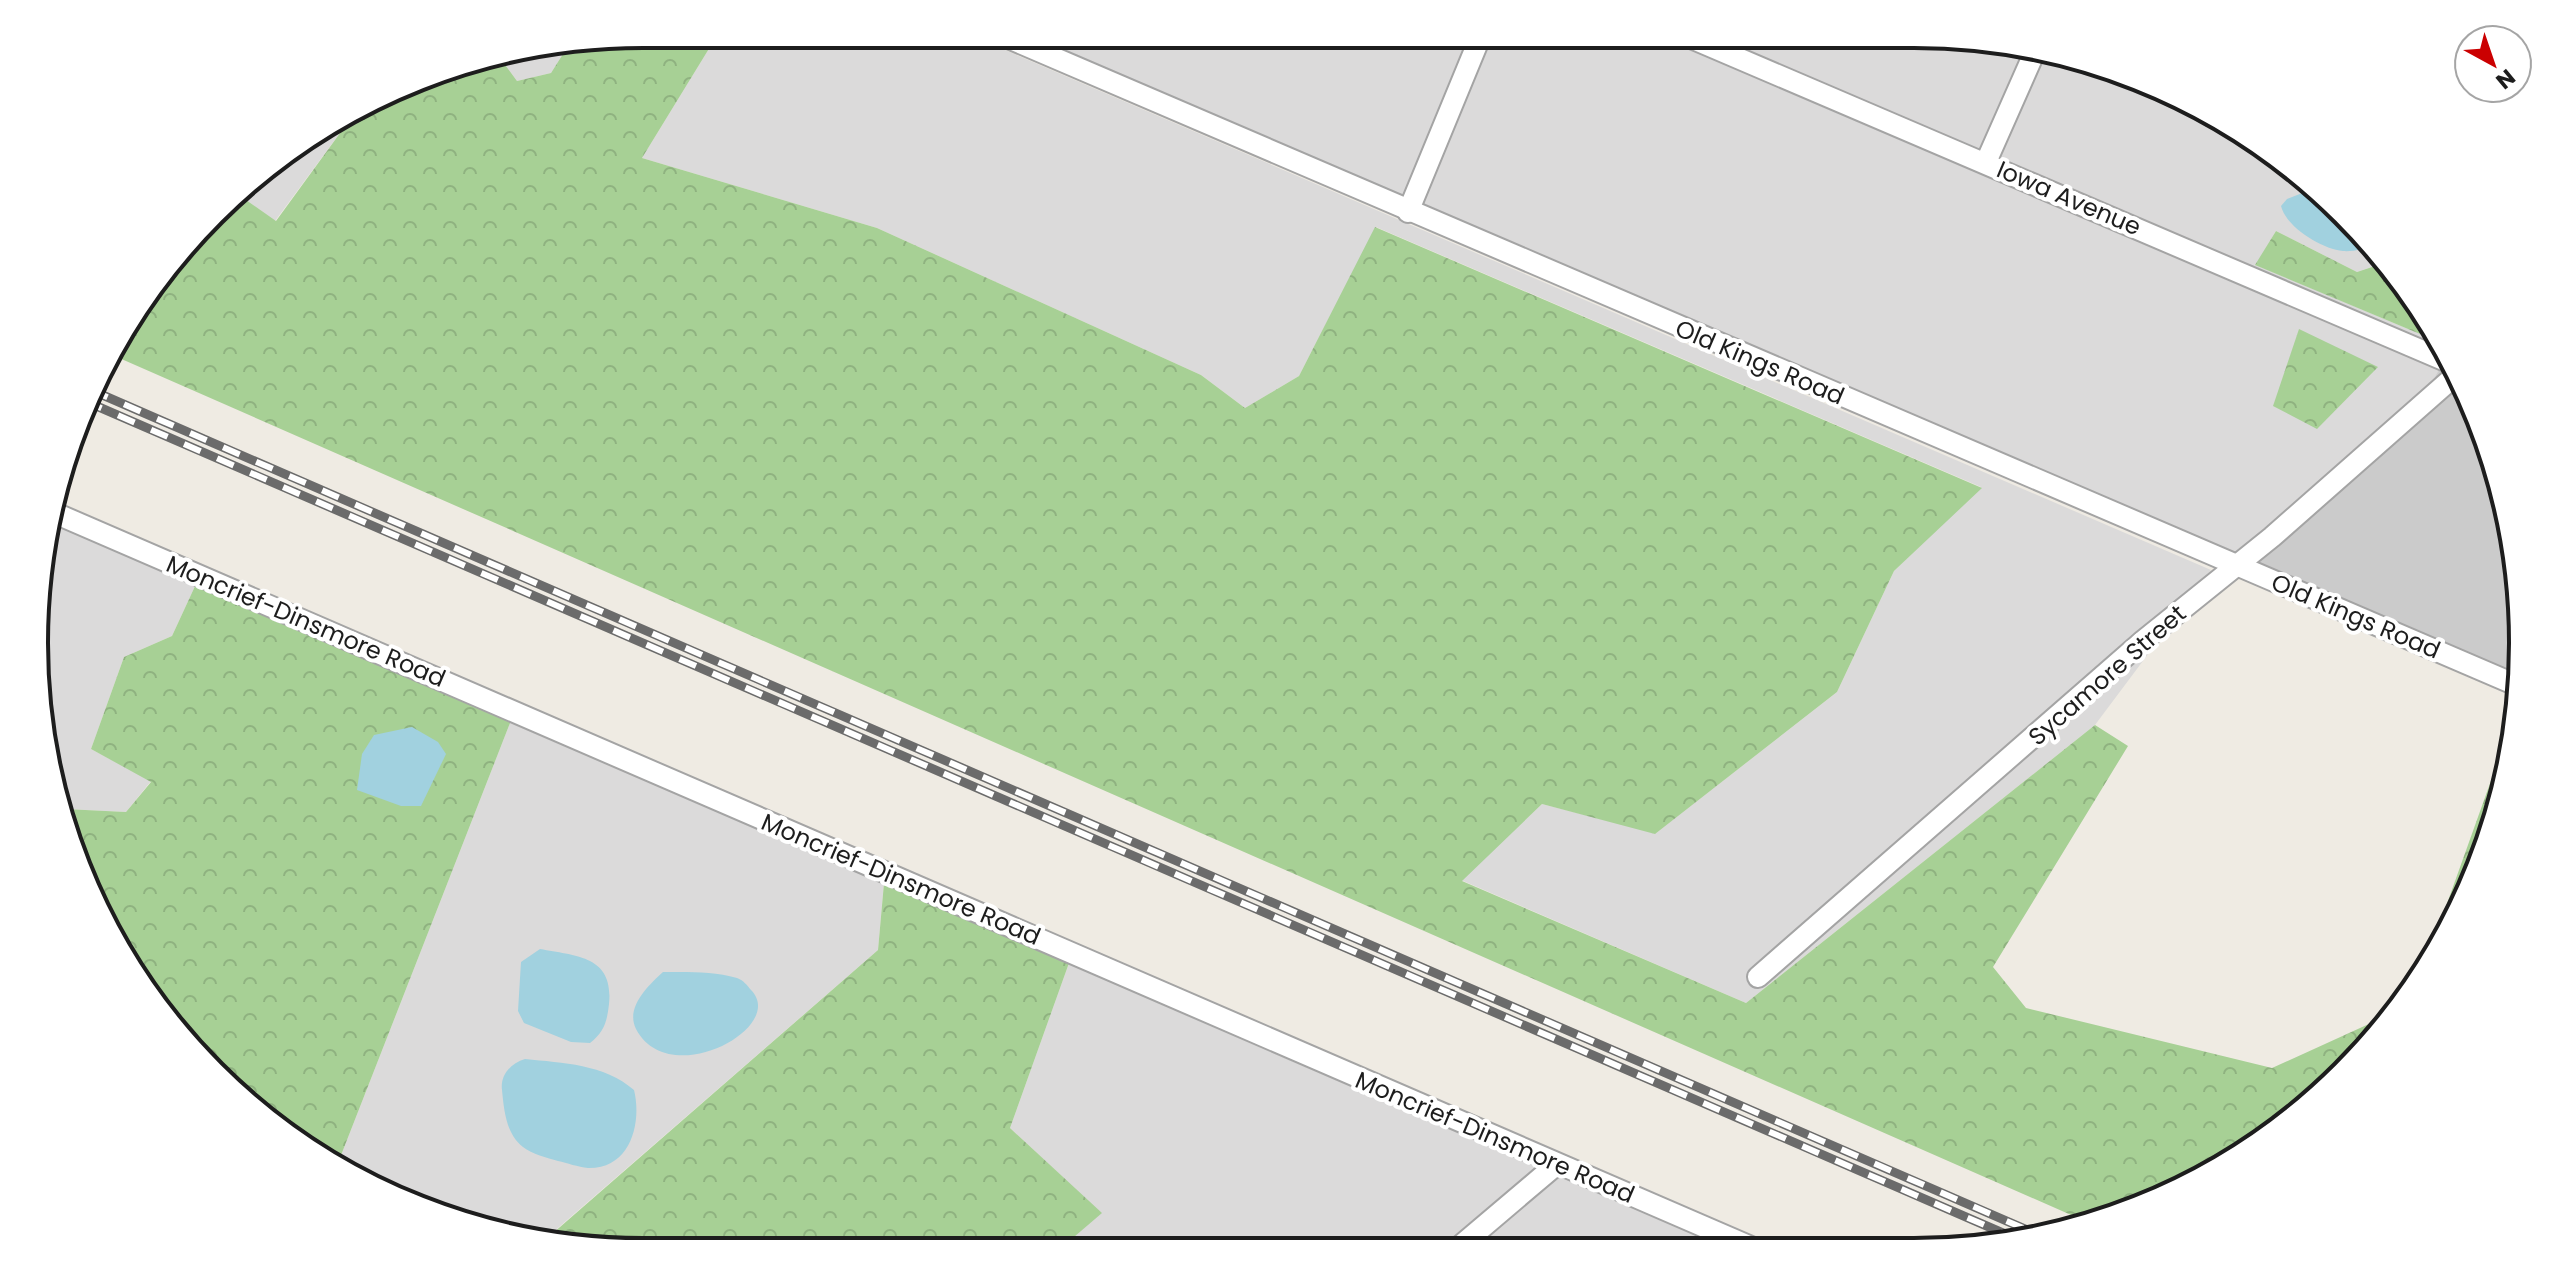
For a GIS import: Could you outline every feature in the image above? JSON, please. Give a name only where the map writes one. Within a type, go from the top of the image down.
[{"type":"street","name":"Old Kings Road","points":[[1031,48],[2508,681]]},
{"type":"street","points":[[1408,212],[1476,48]]},
{"type":"street","name":"Iowa Avenue","points":[[1715,48],[2435,356]]},
{"type":"street","points":[[1986,162],[2031,59]]},
{"type":"street","name":"Sycamore Street","points":[[1758,977],[2144,640],[2238,565],[2449,381]]},
{"type":"street","name":"Moncrief-Dinsmore Road","points":[[62,516],[1730,1238]]},
{"type":"street","points":[[1470,1238],[1557,1164]]},
{"type":"shaded area","points":[[709,48],[1000,48],[2211,570],[2095,725],[1746,1003],[1461,880],[1542,804],[1656,833],[1837,692],[1894,571],[1981,487],[1376,227],[1299,376],[1245,408],[1201,375],[877,228],[642,158]]},
{"type":"shaded area","points":[[1059,48],[1953,49],[2030,59],[2068,68],[2142,93],[2212,128],[2276,171],[2335,222],[2374,266],[2357,272],[2276,231],[2256,265],[2423,335],[2441,367],[2434,381],[2237,554]]},
{"type":"shaded area","points":[[563,53],[551,73],[517,81],[505,64]]},
{"type":"shaded area","points":[[343,130],[275,221],[246,200],[312,148]]},
{"type":"shaded area","points":[[2441,367],[2464,415],[2489,489],[2504,565],[2508,604],[2508,671],[2237,554],[2433,381]]},
{"type":"shaded area","points":[[59,525],[196,584],[172,636],[124,657],[91,749],[151,781],[126,812],[72,809],[59,759],[49,682],[48,643],[49,604]]},
{"type":"shaded area","points":[[512,718],[884,883],[878,950],[554,1231],[489,1218],[415,1193],[341,1156]]},
{"type":"shaded area","points":[[1069,963],[1705,1238],[1073,1238],[1101,1213],[1010,1128]]},
{"type":"green space","points":[[709,48],[642,158],[877,228],[1201,375],[1245,408],[1299,376],[1375,227],[1982,488],[1894,571],[1837,692],[1655,834],[1542,804],[1462,881],[1746,1003],[2095,725],[2128,746],[1993,967],[2026,1008],[2272,1068],[2371,1023],[2335,1064],[2245,1138],[2142,1193],[2074,1216],[121,359],[148,312],[171,281],[222,222],[246,200],[276,221],[343,129],[415,93],[489,68],[505,64],[517,81],[551,73],[565,53],[604,49]]},
{"type":"green space","points":[[2276,231],[2357,272],[2374,266],[2423,335],[2255,265]]},
{"type":"green space","points":[[2299,329],[2378,367],[2317,429],[2273,406]]},
{"type":"green space","points":[[196,584],[512,718],[341,1156],[312,1138],[251,1090],[222,1064],[171,1005],[148,974],[109,906],[80,834],[72,809],[126,812],[151,782],[91,749],[124,657],[172,636]]},
{"type":"green space","points":[[2497,765],[2464,871],[2443,915]]},
{"type":"green space","points":[[884,883],[1069,963],[1010,1128],[1102,1213],[1073,1238],[643,1238],[555,1231],[878,950]]},
{"type":"water","points":[[2302,193],[2360,250],[2335,249],[2297,229],[2281,206],[2287,199]]},
{"type":"water","points":[[412,727],[438,742],[446,754],[421,806],[401,806],[357,790],[362,754],[374,735]]},
{"type":"water","points":[[540,949],[590,961],[606,976],[609,988],[607,1016],[602,1031],[590,1043],[571,1042],[524,1023],[518,1011],[521,962]]},
{"type":"water","points":[[663,972],[710,973],[739,979],[751,990],[758,1005],[753,1021],[740,1035],[720,1047],[697,1054],[673,1055],[652,1047],[636,1029],[634,1013],[640,997]]},
{"type":"water","points":[[525,1059],[596,1070],[634,1090],[634,1129],[624,1152],[603,1166],[588,1168],[540,1156],[517,1142],[507,1121],[502,1085],[508,1070]]},
{"type":"railway","points":[[102,395],[2023,1228]]},
{"type":"railway","points":[[97,406],[2000,1232]]}]
